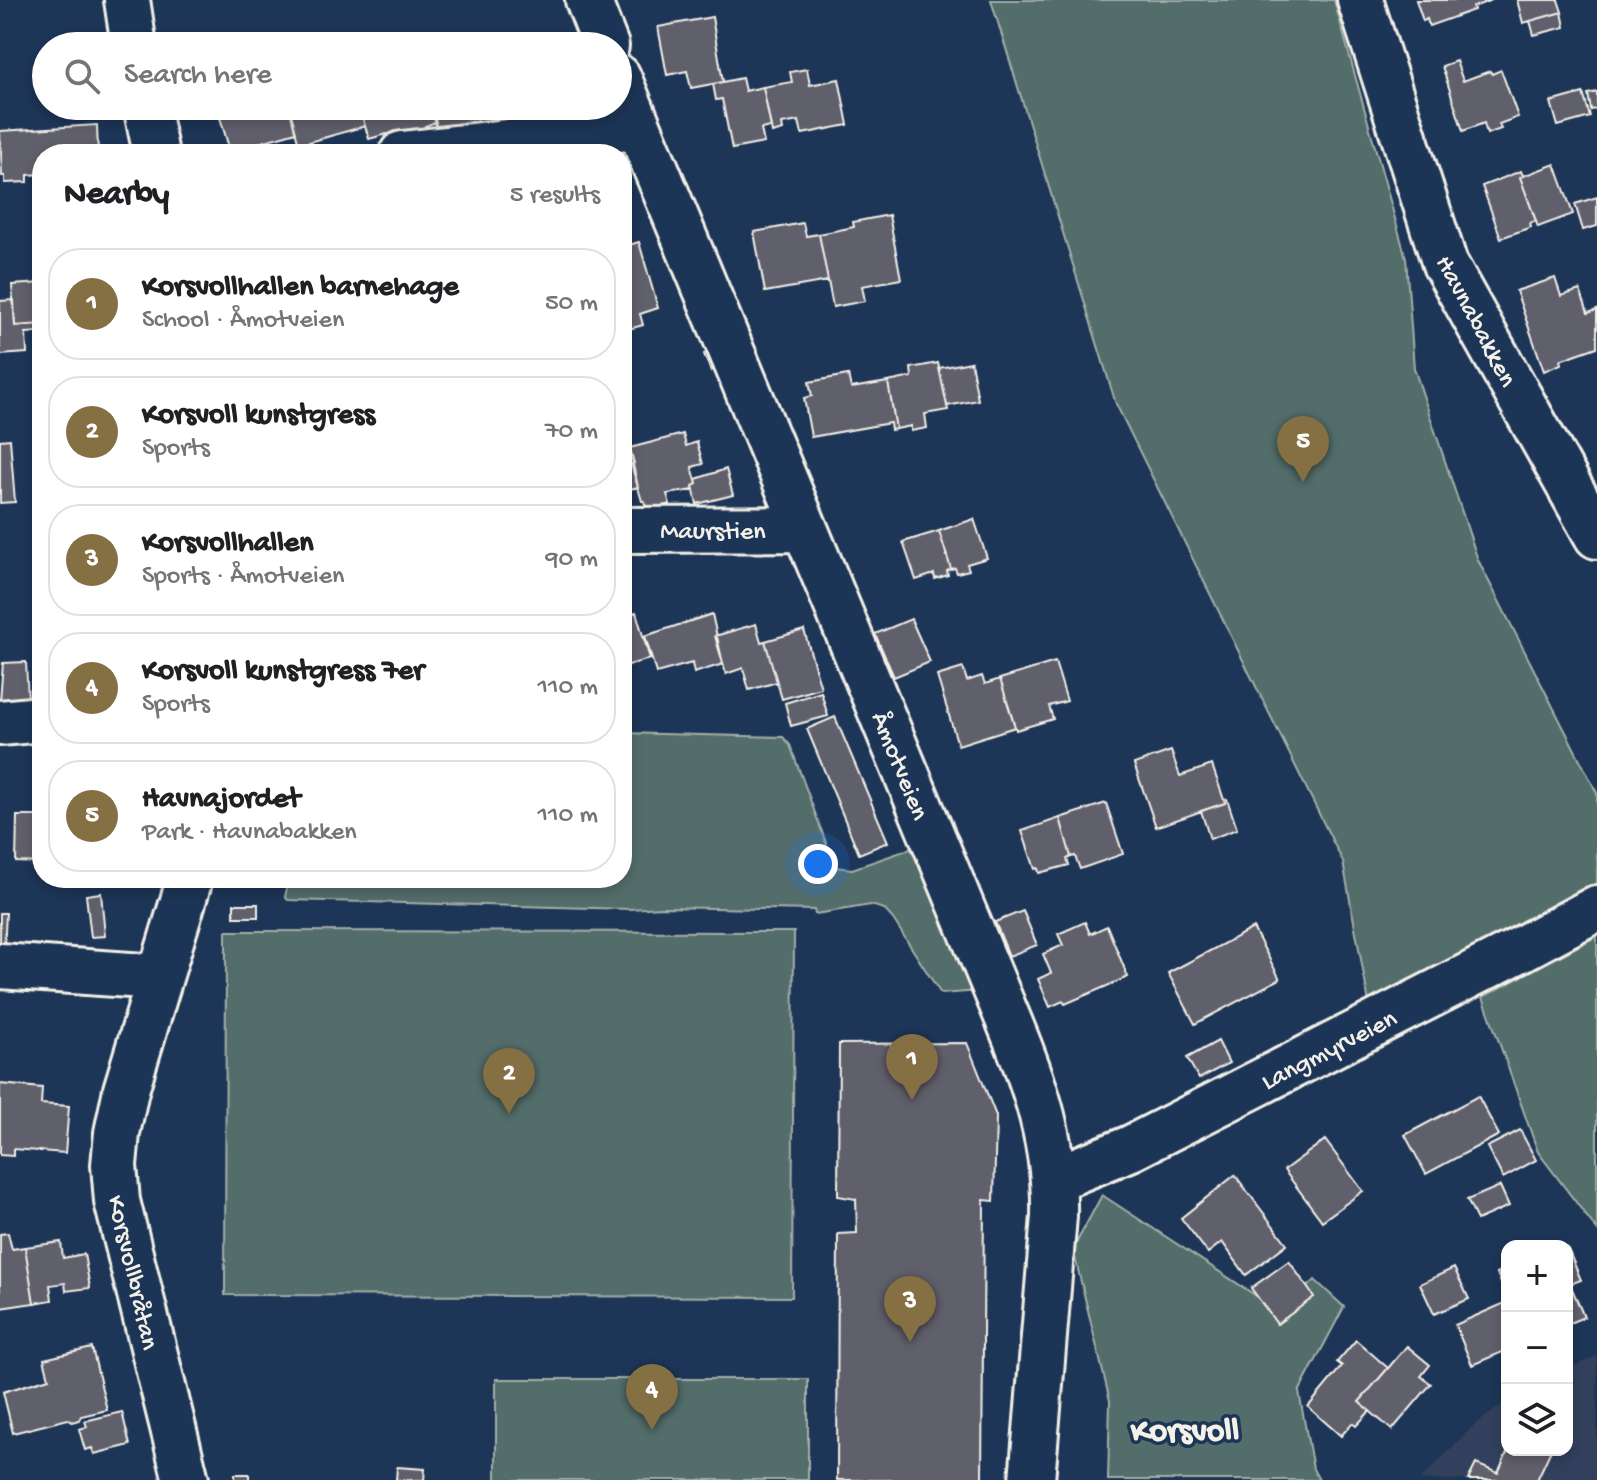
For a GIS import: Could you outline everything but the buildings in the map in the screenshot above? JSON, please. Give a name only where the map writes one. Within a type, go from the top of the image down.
[{"type":"street","points":[[127,0],[132,32]]},
{"type":"street","points":[[588,0],[601,32]]},
{"type":"street","name":"Havnabakken","points":[[1360,0],[1445,264],[1597,536]]},
{"type":"street","name":"Åmotveien","points":[[632,114],[1020,1048],[1040,1104],[1055,1179],[1032,1480]]},
{"type":"street","points":[[149,120],[154,144]]},
{"type":"street","points":[[489,144],[637,127]]},
{"type":"street","name":"Maurstien","points":[[632,530],[805,529]]},
{"type":"street","points":[[0,723],[32,720]]},
{"type":"street","name":"Korsvollbråtan","points":[[186,1480],[117,1201],[114,1165],[126,1090],[187,888]]},
{"type":"street","name":"Langmyrveien","points":[[1055,1179],[1131,1148],[1597,908]]},
{"type":"street","points":[[0,966],[159,977]]},
{"type":"shaded area","points":[[1597,1356],[1597,1480],[1420,1480],[1472,1427],[1501,1405],[1501,1456],[1573,1456],[1573,1366]]},
{"type":"green space","points":[[991,0],[1334,0],[1406,258],[1414,368],[1478,560],[1597,793],[1597,884],[1466,958],[1369,1003],[1343,862],[1116,404]]},
{"type":"green space","points":[[632,733],[783,737],[790,745],[835,867],[852,869],[919,846],[979,991],[941,994],[893,919],[884,909],[871,905],[815,914],[814,910],[630,909],[288,900],[285,897],[287,888],[632,888]]},
{"type":"green space","points":[[226,931],[794,932],[792,1297],[225,1295]]},
{"type":"green space","points":[[1597,936],[1597,1230],[1538,1152],[1483,997]]},
{"type":"green space","points":[[1102,1195],[1281,1312],[1315,1280],[1344,1307],[1299,1392],[1313,1469],[1319,1480],[1108,1480],[1110,1401],[1073,1249]]},
{"type":"green space","points":[[496,1379],[808,1379],[808,1480],[496,1480]]},
{"type":"place","name":"Havnajordet","points":[[1303,482]]},
{"type":"place","name":"Korsvollhallen barnehage","points":[[912,1100]]},
{"type":"place","name":"Korsvoll kunstgress","points":[[509,1114]]},
{"type":"place","name":"Korsvollhallen","points":[[910,1342]]},
{"type":"place","name":"Korsvoll kunstgress 7er","points":[[652,1430]]},
{"type":"district","name":"Korsvoll","points":[[1185,1428]]}]
